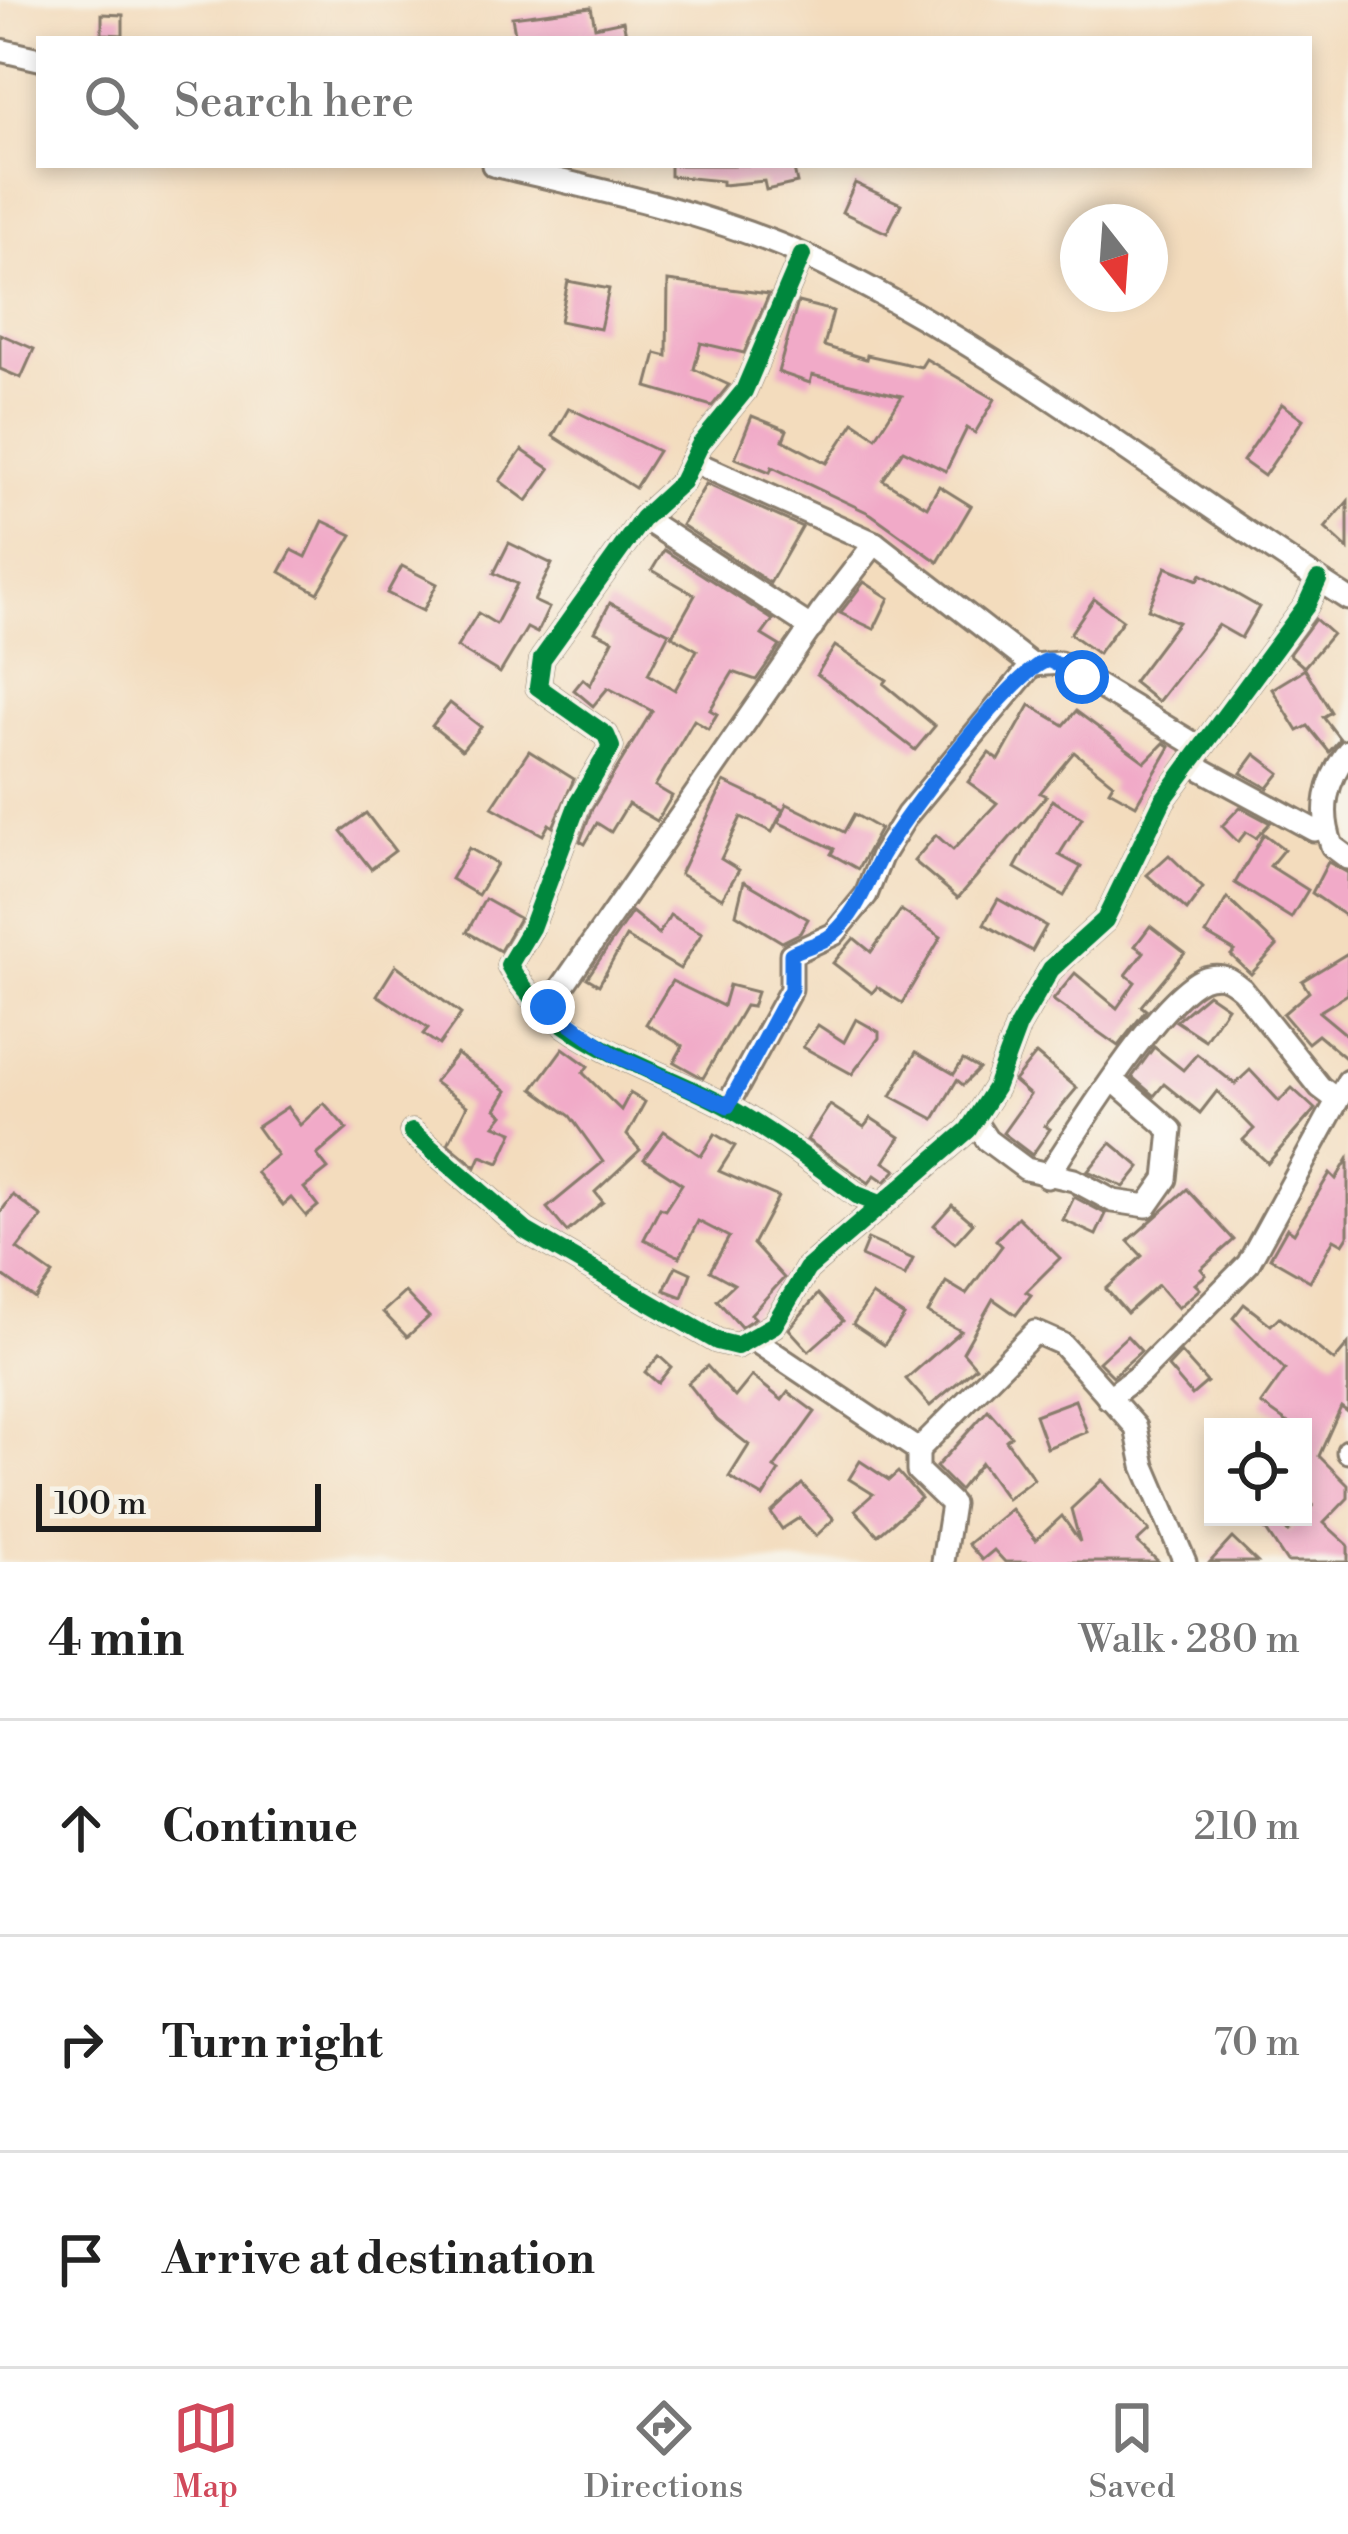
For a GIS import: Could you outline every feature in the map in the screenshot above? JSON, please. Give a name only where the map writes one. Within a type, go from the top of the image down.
[{"type":"street","points":[[0,50],[36,58]]},
{"type":"street","points":[[506,168],[619,194],[802,255],[938,327],[1348,599]]},
{"type":"street","points":[[802,255],[744,391],[682,482],[643,518],[631,542],[567,622],[536,676],[538,687],[605,735],[611,747],[578,803],[531,928],[509,959],[510,970],[548,1007],[614,1055],[728,1106],[857,1195],[880,1204]]},
{"type":"street","points":[[692,461],[875,543],[1032,665],[1060,663],[1314,830],[1325,827]]},
{"type":"street","points":[[643,518],[812,628]]},
{"type":"street","points":[[548,1007],[875,543]]},
{"type":"street","points":[[412,1132],[544,1242],[717,1341],[737,1346],[754,1340],[774,1325],[807,1269],[974,1120],[1051,969],[1105,920],[1127,866],[1196,756],[1306,606],[1318,580]]},
{"type":"street","points":[[728,1106],[791,989],[791,954],[834,934],[866,895],[881,857],[907,815],[1032,665]]},
{"type":"street","points":[[1348,751],[1334,770],[1324,799],[1325,827],[1332,846],[1348,858]]},
{"type":"street","points":[[1047,1177],[1182,991],[1206,977],[1227,977],[1259,1006],[1320,1087],[1342,1090],[1248,1264],[1138,1376],[1108,1398]]},
{"type":"street","points":[[974,1120],[1002,1154],[1047,1177],[1074,1180],[1136,1208],[1158,1198],[1172,1160],[1171,1130],[1113,1080]]},
{"type":"street","points":[[943,1562],[952,1504],[918,1471],[918,1450],[1015,1346],[1035,1332],[1061,1344],[1136,1427],[1144,1466],[1185,1562]]},
{"type":"street","points":[[754,1340],[918,1450]]},
{"type":"building","points":[[591,7],[595,27],[623,21],[626,36],[515,36],[512,17]]},
{"type":"building","points":[[102,14],[123,15],[123,35],[102,34]]},
{"type":"building","points":[[670,168],[794,168],[797,183],[766,190],[764,181],[722,185],[722,181],[670,176]]},
{"type":"building","points":[[855,183],[901,204],[887,233],[842,212]]},
{"type":"building","points":[[568,281],[609,289],[600,329],[560,321]]},
{"type":"building","points":[[668,281],[769,294],[744,353],[701,343],[694,369],[729,385],[712,406],[647,387],[656,353],[667,356]]},
{"type":"building","points":[[798,302],[833,311],[824,346],[866,359],[867,355],[921,367],[926,359],[995,399],[975,433],[967,428],[946,471],[903,450],[883,480],[927,507],[939,486],[971,506],[938,562],[871,514],[772,467],[770,472],[735,458],[752,416],[787,430],[783,440],[827,463],[854,422],[876,437],[902,396],[812,375],[810,383],[778,372]]},
{"type":"building","points":[[0,334],[34,349],[21,378],[0,369]]},
{"type":"building","points":[[1282,404],[1303,419],[1264,476],[1243,461]]},
{"type":"building","points":[[569,408],[658,451],[635,488],[553,436]]},
{"type":"building","points":[[522,450],[550,469],[527,501],[500,481]]},
{"type":"building","points":[[706,484],[802,527],[770,583],[682,525]]},
{"type":"building","points":[[1348,501],[1348,549],[1325,528]]},
{"type":"building","points":[[323,521],[352,535],[318,593],[280,572],[292,550],[306,557]]},
{"type":"building","points":[[509,543],[552,564],[534,601],[549,608],[537,633],[527,628],[500,673],[457,647],[478,613],[496,624],[517,584],[494,573]]},
{"type":"building","points":[[664,550],[773,620],[762,635],[780,646],[756,680],[733,672],[710,710],[717,714],[708,729],[694,720],[655,786],[672,796],[657,821],[628,804],[611,832],[597,823],[585,844],[580,841],[592,809],[652,711],[608,688],[593,706],[574,690],[583,679],[590,685],[613,640],[595,631],[610,603],[669,633],[648,674],[675,690],[697,650],[672,636],[695,595],[652,570]]},
{"type":"building","points":[[402,566],[437,584],[423,611],[387,593]]},
{"type":"building","points":[[1166,567],[1198,580],[1201,574],[1259,607],[1241,638],[1218,625],[1158,702],[1133,682],[1178,622],[1148,609]]},
{"type":"building","points":[[864,582],[889,598],[874,629],[840,613]]},
{"type":"building","points":[[1094,599],[1123,620],[1098,654],[1070,634]]},
{"type":"building","points":[[1315,619],[1332,634],[1304,667],[1289,654]]},
{"type":"building","points":[[835,646],[887,680],[884,684],[935,726],[915,750],[817,674]]},
{"type":"building","points":[[1305,669],[1331,712],[1323,717],[1340,739],[1329,752],[1308,726],[1298,731],[1272,689]]},
{"type":"building","points":[[450,703],[481,727],[462,750],[432,726]]},
{"type":"building","points":[[1030,705],[1064,725],[1076,711],[1145,762],[1164,743],[1170,747],[1136,805],[1109,790],[1113,783],[1074,752],[1040,793],[1046,796],[958,898],[914,861],[936,835],[953,850],[997,803],[968,782],[989,753],[999,760]]},
{"type":"building","points":[[529,751],[574,779],[553,827],[549,824],[543,835],[492,807]]},
{"type":"building","points":[[1255,754],[1280,773],[1268,788],[1241,773]]},
{"type":"building","points":[[724,782],[783,810],[772,832],[741,817],[721,859],[739,870],[722,898],[680,874]]},
{"type":"building","points":[[1052,800],[1082,818],[1059,855],[1081,867],[1064,896],[1015,868]]},
{"type":"building","points":[[787,804],[844,832],[854,814],[880,829],[858,869],[831,854],[834,849],[778,822]]},
{"type":"building","points":[[1240,807],[1270,823],[1256,838],[1246,832],[1238,842],[1222,826]]},
{"type":"building","points":[[366,813],[395,851],[371,869],[341,831]]},
{"type":"building","points":[[1264,834],[1284,849],[1270,866],[1308,890],[1291,918],[1235,883]]},
{"type":"building","points":[[469,848],[497,864],[478,895],[451,879]]},
{"type":"building","points":[[1169,855],[1203,888],[1187,910],[1147,875]]},
{"type":"building","points":[[1328,862],[1348,873],[1348,918],[1312,893]]},
{"type":"building","points":[[744,881],[808,919],[800,933],[782,942],[736,914]]},
{"type":"building","points":[[1227,898],[1277,946],[1251,974],[1231,955],[1235,951],[1206,934]]},
{"type":"building","points":[[485,899],[519,918],[500,951],[467,932]]},
{"type":"building","points":[[998,899],[1046,926],[1032,951],[984,924]]},
{"type":"building","points":[[901,910],[941,937],[902,1003],[877,987],[872,993],[833,963],[854,938],[871,952]]},
{"type":"building","points":[[632,912],[659,934],[670,915],[702,933],[680,969],[626,937],[599,985],[587,978]]},
{"type":"building","points":[[1150,926],[1185,953],[1141,1006],[1146,1010],[1118,1046],[1053,1000],[1075,973],[1117,1008],[1135,982],[1126,975],[1144,952],[1135,946]]},
{"type":"building","points":[[1348,953],[1348,994],[1319,1012],[1348,1036],[1348,1060],[1318,1035],[1308,1043],[1283,1014],[1309,992],[1302,981]]},
{"type":"building","points":[[396,965],[461,1014],[439,1045],[423,1034],[428,1028],[377,995]]},
{"type":"building","points":[[672,981],[723,1006],[729,985],[757,992],[752,1007],[745,1006],[703,1078],[674,1062],[683,1046],[646,1024]]},
{"type":"building","points":[[1208,994],[1227,1007],[1205,1040],[1176,1021]]},
{"type":"building","points":[[856,1019],[879,1032],[879,1038],[852,1074],[803,1047],[818,1025],[844,1042]]},
{"type":"building","points":[[1154,1047],[1183,1070],[1197,1054],[1235,1084],[1250,1070],[1279,1101],[1292,1088],[1315,1109],[1268,1163],[1243,1140],[1254,1129],[1217,1091],[1200,1113],[1164,1084],[1154,1096],[1132,1077]]},
{"type":"building","points":[[563,1048],[588,1066],[583,1073],[621,1110],[630,1093],[645,1102],[627,1135],[640,1150],[595,1192],[603,1202],[567,1232],[547,1208],[603,1162],[570,1116],[533,1089]]},
{"type":"building","points":[[916,1052],[954,1074],[963,1060],[979,1069],[963,1085],[957,1080],[934,1119],[891,1096]]},
{"type":"building","points":[[457,1054],[507,1091],[496,1109],[503,1115],[495,1125],[513,1132],[499,1163],[481,1156],[476,1167],[448,1144],[467,1106],[434,1082]]},
{"type":"building","points":[[1036,1054],[1077,1088],[1045,1126],[1050,1129],[1032,1155],[1003,1133],[1030,1095],[1014,1081]]},
{"type":"building","points":[[324,1103],[347,1129],[317,1155],[328,1169],[304,1188],[318,1206],[306,1216],[291,1198],[283,1205],[256,1172],[277,1155],[257,1127],[287,1107],[300,1125]]},
{"type":"building","points":[[830,1105],[864,1127],[871,1118],[900,1137],[884,1162],[896,1170],[885,1182],[875,1175],[869,1183],[807,1140]]},
{"type":"building","points":[[664,1131],[701,1156],[715,1134],[735,1146],[719,1171],[778,1197],[753,1244],[784,1278],[751,1314],[755,1318],[741,1327],[717,1300],[734,1284],[710,1271],[729,1237],[698,1221],[680,1257],[644,1239],[660,1208],[665,1210],[682,1184],[644,1159]]},
{"type":"building","points":[[1111,1143],[1140,1167],[1124,1187],[1088,1171]]},
{"type":"building","points":[[1348,1159],[1348,1236],[1343,1244],[1334,1239],[1310,1281],[1270,1258],[1287,1228],[1294,1233],[1330,1173],[1336,1179]]},
{"type":"building","points":[[1187,1189],[1234,1240],[1201,1269],[1206,1275],[1195,1284],[1200,1289],[1178,1308],[1158,1285],[1127,1313],[1106,1289],[1142,1256],[1128,1241]]},
{"type":"building","points":[[13,1195],[42,1217],[17,1249],[53,1274],[35,1299],[0,1274],[0,1213]]},
{"type":"building","points":[[1074,1197],[1106,1214],[1096,1235],[1063,1220]]},
{"type":"building","points":[[952,1205],[973,1223],[955,1243],[934,1225]]},
{"type":"building","points":[[1018,1217],[1060,1258],[1026,1292],[1031,1295],[1016,1315],[993,1299],[963,1352],[976,1367],[930,1406],[906,1379],[961,1331],[928,1313],[946,1282],[966,1294],[1002,1246],[996,1240]]},
{"type":"building","points":[[868,1239],[913,1259],[905,1276],[861,1256]]},
{"type":"building","points":[[676,1266],[691,1273],[682,1297],[664,1290]]},
{"type":"building","points":[[405,1292],[429,1317],[407,1337],[383,1312]]},
{"type":"building","points":[[818,1294],[843,1321],[809,1351],[789,1329]]},
{"type":"building","points":[[872,1295],[904,1316],[884,1345],[853,1324]]},
{"type":"building","points":[[1244,1304],[1271,1325],[1279,1317],[1334,1361],[1348,1344],[1348,1412],[1341,1407],[1319,1456],[1348,1485],[1348,1498],[1324,1523],[1348,1545],[1348,1562],[1287,1562],[1263,1526],[1284,1526],[1288,1532],[1294,1526],[1312,1526],[1312,1418],[1281,1418],[1261,1404],[1285,1370],[1233,1318]]},
{"type":"building","points":[[1127,1336],[1141,1351],[1113,1376],[1099,1362]]},
{"type":"building","points":[[1181,1353],[1207,1382],[1192,1395],[1168,1367]]},
{"type":"building","points":[[659,1356],[671,1367],[658,1383],[645,1372]]},
{"type":"building","points":[[707,1366],[735,1397],[752,1376],[782,1400],[788,1392],[815,1412],[774,1468],[779,1471],[763,1497],[729,1477],[749,1445],[717,1420],[688,1383]]},
{"type":"building","points":[[1075,1400],[1087,1432],[1047,1448],[1035,1415]]},
{"type":"building","points":[[988,1410],[1011,1436],[1006,1440],[1034,1479],[1007,1499],[981,1463],[959,1490],[936,1467]]},
{"type":"building","points":[[860,1461],[889,1480],[898,1472],[921,1498],[878,1535],[855,1510],[873,1494],[849,1479]]},
{"type":"building","points":[[1102,1480],[1149,1531],[1137,1542],[1159,1562],[1005,1562],[994,1550],[982,1560],[968,1544],[1011,1509],[1036,1540],[1062,1516],[1080,1542],[1071,1509]]},
{"type":"building","points":[[802,1484],[834,1519],[816,1536],[799,1518],[782,1529],[771,1513]]},
{"type":"building","points":[[1232,1538],[1257,1562],[1210,1562]]},
{"type":"cycle path","points":[[802,255],[744,391],[700,445],[682,482],[643,518],[542,659],[538,687],[606,735],[611,747],[578,803],[531,928],[509,965],[527,992],[580,1035],[733,1110],[857,1195],[880,1204]]},
{"type":"cycle path","points":[[412,1132],[526,1231],[717,1341],[737,1346],[774,1325],[807,1269],[968,1130],[995,1088],[1018,1026],[1051,969],[1105,920],[1163,800],[1306,606],[1318,580]]},
{"type":"route","points":[[548,1007],[583,1037],[614,1055],[728,1106],[791,989],[791,954],[834,934],[866,895],[881,857],[907,815],[984,723],[1006,689],[1032,665],[1048,660],[1082,677]]}]
